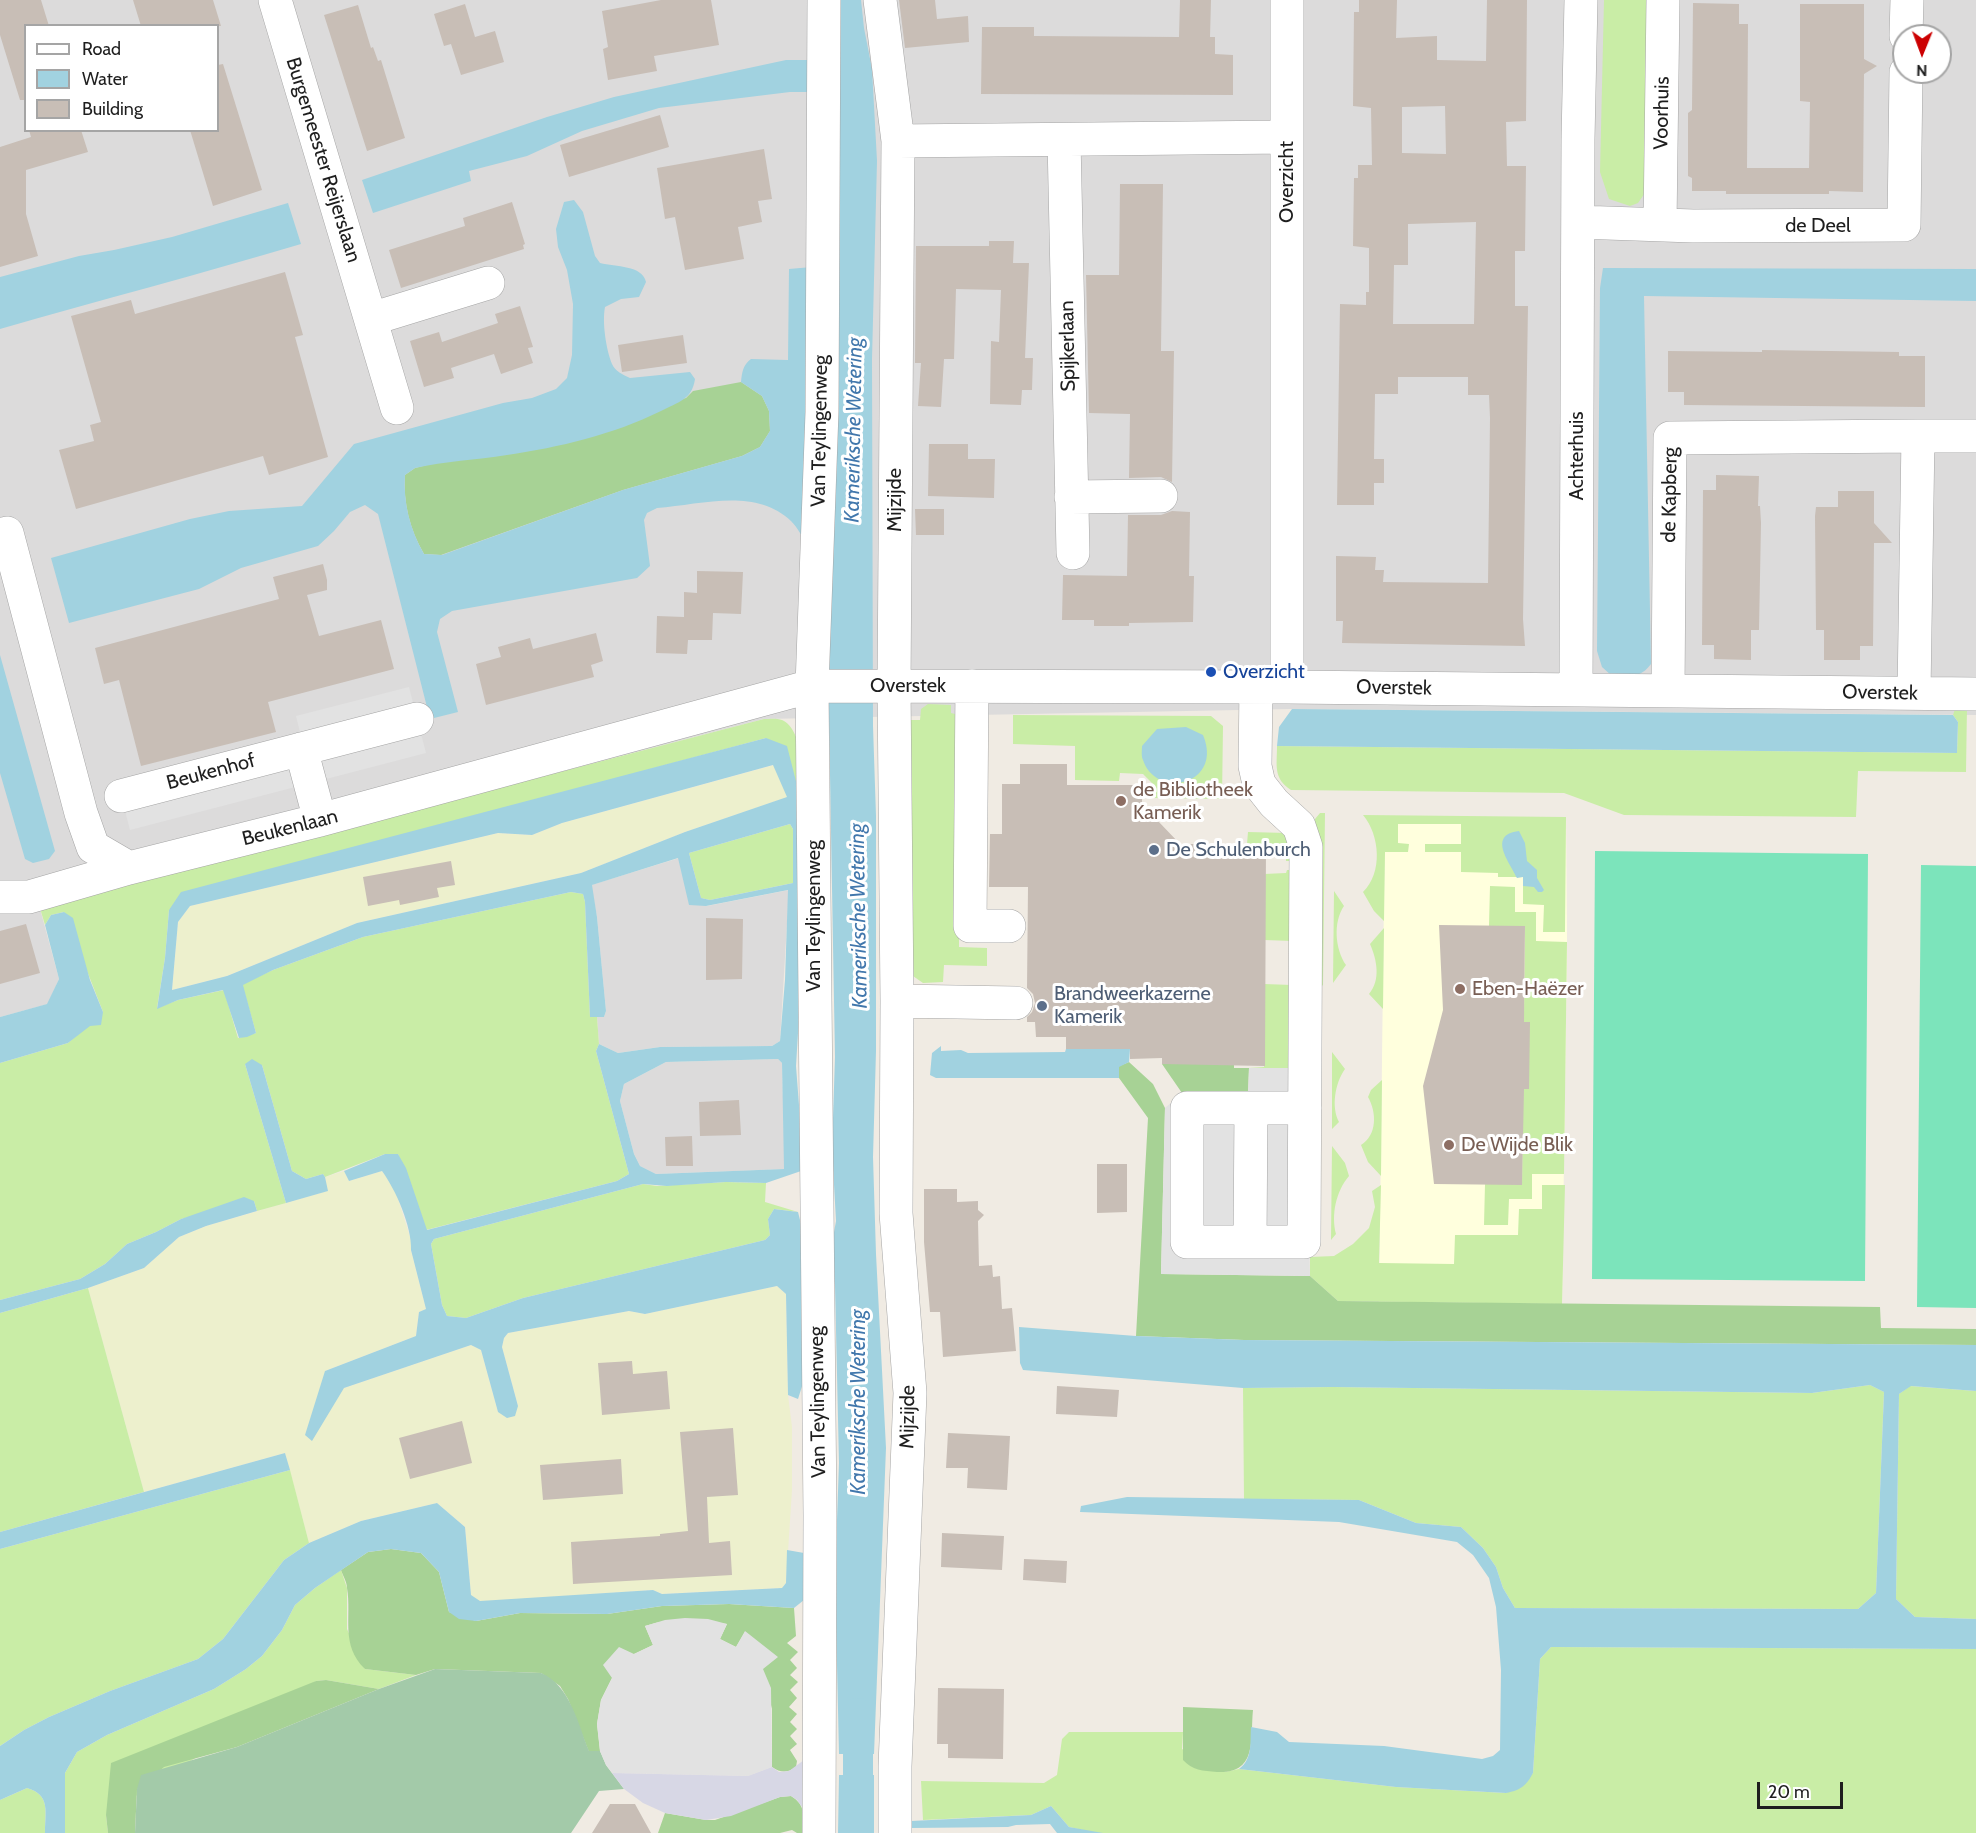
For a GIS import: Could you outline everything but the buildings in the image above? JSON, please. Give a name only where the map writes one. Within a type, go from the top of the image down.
[{"type":"street","name":"Burgemeester Reijerslaan","points":[[275,0],[397,408]]},
{"type":"street","name":"Van Teylingenweg","points":[[819,1833],[818,686],[824,0]]},
{"type":"street","name":"Mijzijde","points":[[880,0],[898,141],[889,686],[897,1001],[896,1213],[910,1393],[895,1766],[895,1833]]},
{"type":"street","name":"Overzicht","points":[[1250,1242],[1304,1242],[1306,847],[1299,826],[1274,803],[1259,784],[1255,766],[1271,687],[1287,137],[1287,0]]},
{"type":"street","points":[[1578,222],[1581,0]]},
{"type":"street","name":"Voorhuis","points":[[1660,225],[1663,0]]},
{"type":"street","points":[[1906,0],[1906,24]]},
{"type":"street","name":"de Deel","points":[[1578,222],[1660,225],[1904,225],[1906,84]]},
{"type":"street","points":[[898,141],[1287,137]]},
{"type":"street","name":"Spijkerlaan","points":[[1064,140],[1073,553]]},
{"type":"street","name":"Achterhuis","points":[[1576,690],[1578,222]]},
{"type":"street","points":[[371,320],[488,283]]},
{"type":"street","points":[[1914,693],[1918,436]]},
{"type":"street","name":"de Kapberg","points":[[1668,691],[1670,438],[1976,436]]},
{"type":"street","points":[[1071,497],[1161,496]]},
{"type":"street","points":[[2,525],[78,802],[93,848],[129,868]]},
{"type":"street","name":"Overstek","points":[[818,686],[1271,687],[1976,694]]},
{"type":"street","name":"Beukenlaan","points":[[0,897],[28,897],[129,868],[320,820],[818,686]]},
{"type":"street","points":[[972,686],[970,926],[1009,926]]},
{"type":"street","name":"Beukenhof","points":[[121,796],[417,719]]},
{"type":"street","points":[[301,749],[320,820]]},
{"type":"street","points":[[897,1001],[1016,1003]]},
{"type":"street","points":[[1251,1108],[1250,1242],[1187,1242],[1187,1108],[1251,1108],[1305,1108]]},
{"type":"shaded area","points":[[0,0],[1976,0],[1976,715],[1292,709],[764,719],[132,883],[39,905],[59,979],[48,1004],[0,1017]]},
{"type":"shaded area","points":[[409,687],[426,753],[130,830],[118,784],[301,736],[296,716]]},
{"type":"shaded area","points":[[774,765],[788,797],[685,832],[581,873],[357,923],[227,976],[172,990],[178,922],[190,906],[498,833],[532,835],[562,823]]},
{"type":"shaded area","points":[[1385,817],[1566,817],[1567,942],[1562,1304],[1379,1302]]},
{"type":"shaded area","points":[[679,858],[707,906],[789,890],[780,1041],[772,1046],[660,1047],[618,1053],[599,1044],[597,1017],[604,1017],[606,1011],[597,917],[591,885]]},
{"type":"shaded area","points":[[778,1059],[782,1063],[785,1169],[656,1174],[640,1166],[634,1154],[620,1101],[624,1084],[666,1062]]},
{"type":"shaded area","points":[[1249,1068],[1305,1068],[1310,1276],[1161,1274],[1165,1108],[1182,1093],[1248,1095]]},
{"type":"shaded area","points":[[344,1171],[349,1181],[382,1171],[394,1186],[411,1240],[411,1250],[426,1309],[419,1312],[416,1336],[325,1371],[344,1388],[471,1345],[481,1350],[498,1412],[518,1406],[502,1347],[508,1333],[629,1311],[645,1314],[777,1286],[786,1294],[788,1395],[792,1427],[792,1490],[786,1583],[782,1588],[662,1594],[653,1590],[480,1602],[471,1596],[465,1527],[437,1503],[361,1521],[309,1543],[285,1453],[144,1492],[88,1288],[144,1268],[179,1237],[206,1226],[327,1191],[325,1177]]},
{"type":"shaded area","points":[[708,1619],[727,1624],[720,1639],[736,1647],[745,1631],[778,1657],[763,1669],[771,1688],[772,1767],[748,1776],[612,1773],[606,1765],[600,1751],[597,1724],[601,1700],[612,1678],[603,1665],[619,1647],[634,1654],[653,1645],[645,1626],[665,1620]]},
{"type":"shaded area","points":[[435,1669],[541,1673],[551,1679],[559,1686],[572,1706],[589,1751],[600,1751],[606,1765],[624,1789],[599,1791],[571,1833],[135,1833],[137,1789],[141,1775],[237,1747],[379,1689]]},
{"type":"shaded area","points":[[804,1760],[804,1810],[791,1796],[780,1797],[731,1816],[706,1820],[665,1813],[643,1803],[624,1789],[612,1773],[748,1776],[772,1767],[779,1772],[789,1771]]},
{"type":"green space","points":[[1604,0],[1649,0],[1645,193],[1638,203],[1630,206],[1609,199],[1600,172]]},
{"type":"green space","points":[[741,382],[762,396],[769,411],[770,431],[760,447],[742,456],[623,490],[441,555],[424,554],[419,545],[411,526],[405,496],[405,475],[415,468],[686,398],[693,391]]},
{"type":"green space","points":[[928,704],[951,705],[951,713],[959,715],[959,947],[987,948],[987,966],[944,965],[943,982],[923,983],[913,976],[903,720],[920,720],[921,709]]},
{"type":"green space","points":[[1967,706],[1966,772],[1858,771],[1856,817],[1624,815],[1564,793],[1291,790],[1281,781],[1277,766],[1277,746],[1957,753],[1958,722],[1953,715],[1955,709]]},
{"type":"green space","points":[[1013,715],[1211,716],[1223,726],[1222,799],[1154,798],[1155,786],[1143,774],[1120,773],[1119,781],[1075,780],[1075,746],[1013,744]]},
{"type":"green space","points":[[764,719],[782,720],[789,725],[795,735],[803,762],[808,812],[766,738],[491,812],[169,910],[165,958],[157,1008],[178,1000],[224,990],[238,1038],[256,1033],[242,984],[273,970],[363,937],[571,892],[583,894],[590,1017],[597,1017],[599,1044],[596,1051],[629,1174],[617,1181],[426,1230],[398,1154],[385,1154],[325,1177],[323,1174],[306,1179],[292,1171],[262,1065],[245,1064],[286,1203],[257,1211],[254,1201],[181,1219],[127,1244],[105,1264],[80,1279],[0,1300],[0,1063],[68,1043],[103,1012],[64,912],[51,915],[45,925],[39,905],[132,883]]},
{"type":"green space","points":[[1320,813],[1325,813],[1323,985],[1313,993],[1315,819]]},
{"type":"green space","points":[[1363,815],[1566,817],[1565,932],[1543,932],[1544,905],[1523,904],[1523,877],[1498,877],[1498,873],[1461,872],[1461,852],[1425,852],[1425,844],[1461,844],[1461,824],[1398,824],[1398,843],[1409,844],[1408,852],[1385,852],[1384,921],[1374,911],[1363,892],[1374,875],[1377,854],[1373,833]]},
{"type":"green space","points":[[790,824],[793,829],[793,883],[710,900],[701,898],[689,853]]},
{"type":"green space","points":[[1248,832],[1287,833],[1293,861],[1286,861],[1286,855],[1264,855],[1247,844]]},
{"type":"green space","points":[[1595,851],[1868,854],[1865,1281],[1592,1279]]},
{"type":"green space","points":[[1921,865],[1976,866],[1976,1308],[1917,1307]]},
{"type":"green space","points":[[1287,870],[1293,870],[1293,941],[1264,940],[1264,874],[1286,873]]},
{"type":"green space","points":[[1490,886],[1515,887],[1515,912],[1536,912],[1536,941],[1567,942],[1564,1174],[1532,1174],[1532,1199],[1509,1199],[1508,1225],[1484,1225],[1485,1184],[1522,1184],[1525,927],[1489,926]]},
{"type":"green space","points":[[1334,891],[1344,906],[1338,920],[1337,936],[1342,959],[1346,965],[1333,983]]},
{"type":"green space","points":[[1384,928],[1383,1009],[1369,994],[1375,983],[1377,970],[1370,944]]},
{"type":"green space","points":[[1264,984],[1292,985],[1291,1085],[1249,1068],[1264,1067]]},
{"type":"green space","points":[[1332,1052],[1345,1069],[1335,1095],[1335,1109],[1339,1122],[1332,1129]]},
{"type":"green space","points":[[1129,1062],[1153,1084],[1165,1108],[1161,1274],[1310,1276],[1338,1301],[1880,1307],[1881,1328],[1976,1329],[1976,1345],[1244,1340],[1136,1336],[1148,1118],[1119,1078],[1119,1066]]},
{"type":"green space","points":[[1162,1064],[1234,1064],[1234,1068],[1249,1068],[1248,1095],[1182,1093]]},
{"type":"green space","points":[[1382,1080],[1381,1176],[1368,1162],[1361,1145],[1373,1130],[1373,1110],[1368,1097],[1371,1090]]},
{"type":"green space","points":[[1332,1146],[1345,1163],[1349,1176],[1338,1196],[1334,1219],[1336,1234],[1331,1240]]},
{"type":"green space","points":[[726,1182],[766,1183],[765,1202],[798,1212],[774,1209],[768,1219],[770,1235],[765,1240],[523,1298],[466,1318],[447,1316],[442,1305],[431,1244],[434,1239],[643,1184],[657,1186]]},
{"type":"green space","points":[[1381,1185],[1379,1263],[1454,1264],[1455,1235],[1518,1235],[1519,1209],[1542,1209],[1542,1185],[1565,1185],[1562,1304],[1338,1301],[1310,1276],[1310,1257],[1334,1256],[1353,1244],[1369,1228],[1375,1207],[1372,1191]]},
{"type":"green space","points":[[88,1288],[144,1492],[0,1532],[0,1313]]},
{"type":"green space","points":[[1870,1385],[1884,1392],[1876,1593],[1858,1609],[1515,1608],[1503,1588],[1496,1567],[1483,1548],[1461,1527],[1416,1523],[1359,1500],[1244,1499],[1243,1388],[1812,1393]]},
{"type":"green space","points":[[1910,1386],[1976,1391],[1976,1619],[1915,1617],[1896,1599],[1899,1394]]},
{"type":"green space","points":[[290,1470],[309,1543],[284,1560],[223,1639],[198,1659],[110,1691],[49,1717],[0,1746],[0,1549]]},
{"type":"green space","points":[[391,1549],[421,1553],[439,1572],[449,1612],[476,1621],[520,1613],[607,1614],[662,1606],[729,1604],[794,1608],[796,1636],[787,1643],[798,1652],[790,1660],[797,1668],[790,1675],[798,1682],[790,1690],[797,1698],[789,1707],[797,1714],[790,1722],[797,1729],[790,1736],[797,1744],[790,1750],[797,1761],[796,1767],[784,1772],[772,1767],[772,1709],[762,1669],[745,1632],[736,1647],[720,1639],[727,1624],[676,1620],[645,1626],[653,1645],[634,1654],[612,1678],[601,1700],[597,1724],[600,1751],[589,1752],[568,1699],[560,1686],[541,1673],[435,1669],[416,1675],[365,1669],[352,1650],[348,1630],[347,1586],[341,1570],[368,1552]]},
{"type":"green space","points":[[341,1570],[347,1588],[347,1629],[365,1669],[416,1675],[379,1689],[326,1680],[316,1681],[106,1815],[108,1833],[65,1833],[65,1773],[77,1752],[107,1735],[214,1689],[246,1669],[262,1656],[282,1630],[295,1605]]},
{"type":"green space","points":[[1551,1647],[1976,1649],[1976,1833],[1096,1833],[1069,1827],[1051,1806],[1031,1815],[923,1820],[921,1781],[1044,1783],[1057,1775],[1062,1739],[1069,1732],[1183,1732],[1182,1749],[1225,1772],[1239,1769],[1396,1787],[1506,1793],[1533,1773],[1540,1659]]},
{"type":"green space","points":[[326,1680],[379,1689],[237,1747],[164,1767],[137,1789],[135,1833],[108,1833],[106,1815],[111,1763],[316,1681]]},
{"type":"green space","points":[[1183,1707],[1253,1710],[1251,1743],[1246,1761],[1240,1767],[1230,1771],[1217,1772],[1198,1769],[1186,1763],[1183,1760]]},
{"type":"green space","points":[[27,1788],[40,1795],[45,1805],[45,1833],[0,1833],[0,1800]]},
{"type":"green space","points":[[791,1796],[802,1807],[803,1833],[792,1830],[780,1833],[658,1833],[665,1813],[715,1820],[780,1797]]},
{"type":"water","points":[[837,0],[861,0],[872,69],[877,161],[872,359],[873,726],[876,816],[876,1051],[873,1157],[886,1448],[874,1754],[839,1754],[835,1576],[839,1463],[835,1286],[831,1268],[831,1249],[836,1221],[832,1148],[835,1057],[828,662]]},
{"type":"water","points":[[786,60],[812,60],[812,92],[790,92],[659,108],[582,131],[527,156],[469,171],[471,181],[373,213],[362,180],[547,117],[614,97]]},
{"type":"water","points":[[574,200],[583,212],[595,256],[600,263],[639,272],[644,276],[646,282],[639,297],[621,299],[605,307],[605,336],[613,366],[630,378],[690,372],[695,379],[691,392],[678,402],[624,427],[566,444],[415,468],[405,475],[406,506],[411,526],[424,554],[442,555],[623,490],[742,456],[760,447],[770,431],[769,411],[762,396],[741,382],[742,372],[751,359],[788,360],[789,269],[812,267],[807,544],[791,521],[761,504],[727,501],[657,508],[647,513],[644,520],[650,566],[637,578],[452,611],[440,619],[437,632],[458,712],[430,719],[378,514],[365,505],[350,512],[318,546],[241,568],[199,589],[69,623],[51,558],[190,519],[229,511],[302,506],[354,444],[503,403],[532,398],[556,389],[567,378],[572,355],[573,304],[567,270],[558,247],[556,229],[564,202]]},
{"type":"water","points":[[288,203],[301,244],[0,329],[0,277],[79,256],[172,237]]},
{"type":"water","points":[[1603,268],[1976,269],[1976,301],[1644,296],[1651,664],[1643,672],[1629,676],[1612,676],[1602,667],[1597,651],[1600,288]]},
{"type":"water","points":[[0,655],[55,851],[49,859],[33,863],[25,859],[0,773]]},
{"type":"water","points":[[1292,709],[1953,715],[1958,722],[1957,753],[1277,746],[1279,727]]},
{"type":"water","points":[[1186,727],[1203,735],[1207,752],[1204,766],[1197,775],[1186,781],[1173,783],[1161,780],[1150,772],[1143,760],[1142,746],[1157,729]]},
{"type":"water","points":[[766,738],[787,746],[799,793],[801,984],[796,1066],[804,1170],[766,1183],[726,1182],[667,1186],[643,1184],[434,1239],[431,1244],[442,1305],[447,1316],[466,1318],[523,1298],[765,1240],[770,1235],[768,1219],[774,1209],[798,1212],[802,1228],[804,1380],[798,1399],[788,1395],[786,1294],[777,1286],[645,1314],[629,1311],[508,1333],[502,1347],[518,1406],[515,1416],[507,1418],[498,1412],[481,1350],[471,1345],[344,1388],[312,1441],[305,1435],[325,1371],[416,1336],[419,1312],[426,1309],[406,1220],[398,1198],[387,1179],[382,1171],[349,1181],[344,1171],[385,1154],[398,1154],[406,1168],[427,1230],[617,1181],[629,1174],[596,1051],[599,1044],[618,1053],[660,1047],[772,1046],[780,1041],[788,890],[706,906],[689,905],[678,858],[592,885],[606,1011],[604,1017],[590,1017],[585,902],[583,894],[571,892],[363,937],[273,970],[243,985],[256,1033],[239,1038],[223,990],[178,1000],[157,1009],[165,958],[169,910],[181,892]],"holes":[[[773,765],[787,797],[685,832],[581,873],[357,923],[227,976],[172,990],[178,922],[190,906],[498,833],[532,835],[562,823]],[[790,824],[793,829],[793,883],[710,900],[701,898],[689,853]],[[778,1059],[782,1063],[784,1169],[656,1174],[640,1166],[634,1154],[620,1101],[624,1084],[666,1062]]]},
{"type":"water","points":[[1519,831],[1525,843],[1527,861],[1537,870],[1537,878],[1544,890],[1542,892],[1538,892],[1534,887],[1523,886],[1523,877],[1517,878],[1503,851],[1504,838]]},
{"type":"water","points":[[64,912],[73,918],[90,980],[103,1012],[101,1025],[90,1026],[68,1043],[0,1063],[0,1017],[47,1004],[59,979],[45,925],[51,915]]},
{"type":"water","points":[[941,1046],[941,1051],[961,1050],[968,1053],[1130,1049],[1129,1062],[1119,1067],[1119,1078],[936,1078],[930,1075],[932,1053]]},
{"type":"water","points":[[252,1059],[262,1065],[292,1171],[306,1179],[323,1174],[328,1191],[286,1203],[245,1064]]},
{"type":"water","points":[[244,1197],[254,1201],[257,1211],[206,1226],[179,1237],[144,1268],[88,1288],[0,1313],[0,1300],[80,1279],[105,1264],[127,1244],[181,1219]]},
{"type":"water","points":[[1019,1327],[1136,1336],[1244,1340],[1976,1345],[1976,1391],[1911,1386],[1899,1394],[1896,1599],[1915,1617],[1976,1619],[1976,1649],[1551,1647],[1540,1659],[1533,1773],[1522,1787],[1516,1790],[1506,1793],[1396,1787],[1239,1769],[1249,1755],[1251,1727],[1277,1732],[1289,1742],[1384,1746],[1482,1759],[1493,1756],[1500,1750],[1501,1670],[1496,1607],[1489,1578],[1473,1555],[1457,1542],[1339,1522],[1080,1512],[1081,1506],[1127,1497],[1359,1500],[1416,1523],[1461,1527],[1483,1548],[1496,1567],[1503,1588],[1515,1608],[1858,1609],[1876,1593],[1884,1392],[1870,1385],[1812,1393],[1243,1388],[1023,1370],[1020,1363]]},
{"type":"water","points":[[285,1453],[290,1470],[0,1549],[0,1532]]},
{"type":"water","points":[[437,1503],[465,1527],[471,1595],[480,1601],[653,1590],[662,1594],[782,1588],[786,1583],[787,1550],[804,1553],[804,1600],[794,1608],[729,1604],[662,1606],[607,1614],[520,1613],[476,1621],[459,1619],[449,1612],[439,1572],[421,1553],[391,1549],[368,1552],[315,1588],[295,1605],[282,1630],[262,1656],[246,1669],[214,1689],[107,1735],[77,1752],[65,1773],[65,1833],[45,1833],[45,1805],[35,1791],[27,1788],[0,1800],[0,1746],[49,1717],[110,1691],[198,1659],[223,1639],[284,1560],[309,1543],[361,1521]]},
{"type":"water","points":[[839,1775],[874,1775],[874,1833],[838,1833]]},
{"type":"water","points":[[1051,1806],[1069,1827],[1103,1833],[1057,1833],[1050,1824],[911,1828],[911,1821],[1031,1815]]},
{"type":"waterway","name":"Kameriksche Wetering","points":[[858,1713],[858,1833]]},
{"type":"place","name":"Overzicht","points":[[1211,672]]},
{"type":"place","name":"de Bibliotheek Kamerik","points":[[1121,801]]},
{"type":"place","name":"De Schulenburch","points":[[1154,850]]},
{"type":"place","name":"Eben-Haëzer","points":[[1460,989]]},
{"type":"place","name":"Brandweerkazerne Kamerik","points":[[1042,1006]]},
{"type":"place","name":"De Wijde Blik","points":[[1449,1145]]}]
